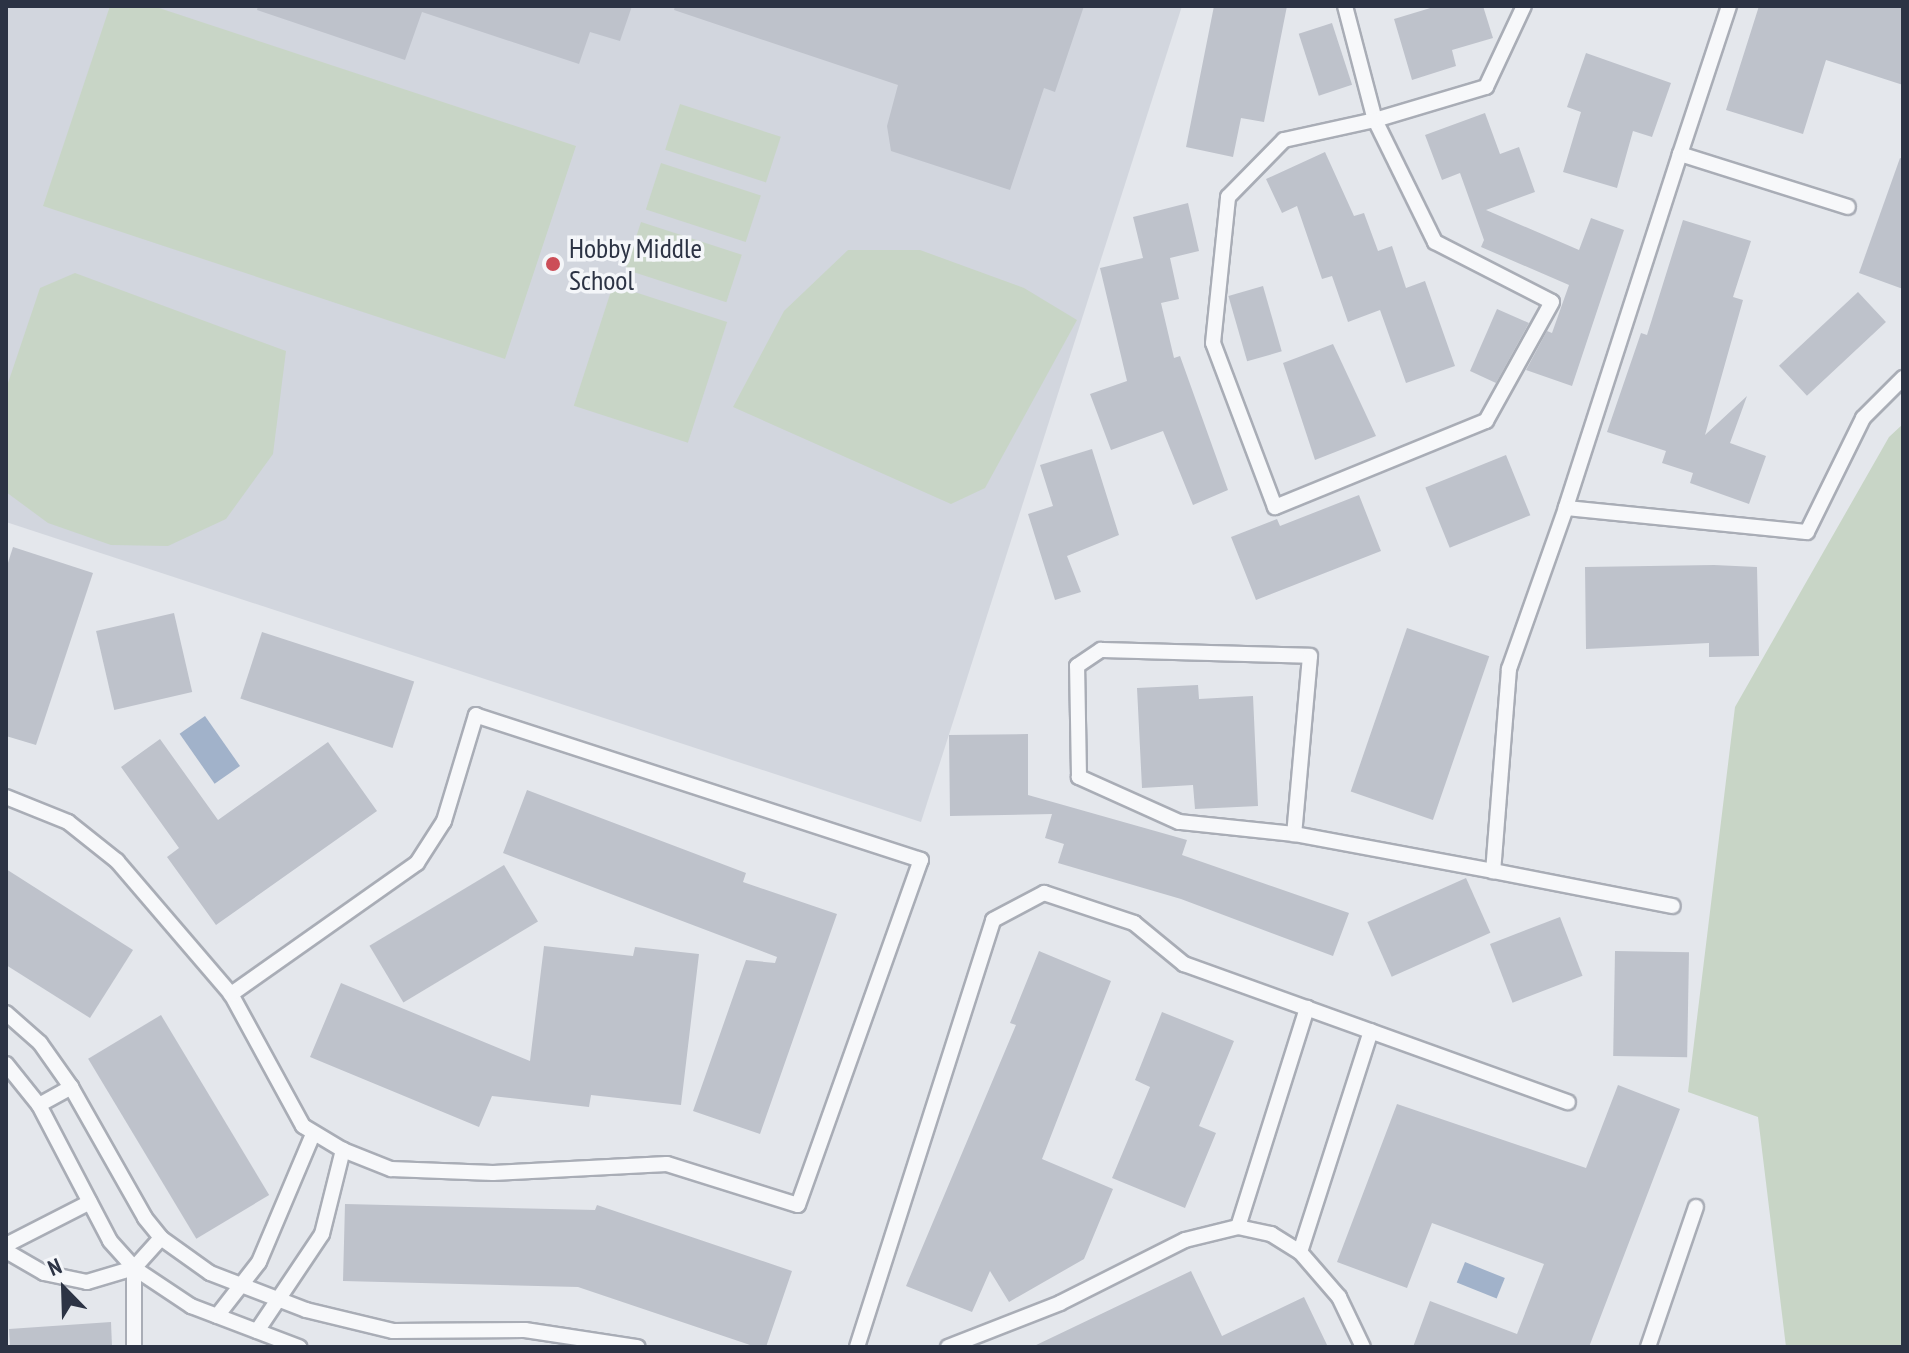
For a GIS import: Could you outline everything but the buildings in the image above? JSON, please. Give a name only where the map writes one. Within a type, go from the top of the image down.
[{"type":"lane","points":[[1345,6],[1375,120],[1435,242],[1552,302],[1486,421],[1275,507],[1213,343],[1228,197],[1284,140],[1375,120],[1486,87],[1524,6]]},
{"type":"lane","points":[[1493,871],[1509,669],[1566,508],[1729,6]]},
{"type":"lane","points":[[1680,154],[1848,207]]},
{"type":"lane","points":[[1566,508],[1807,532],[1863,418],[1903,378]]},
{"type":"lane","points":[[1294,834],[1310,656],[1101,650],[1077,666],[1079,777],[1179,822],[1294,834],[1673,906]]},
{"type":"lane","points":[[6,797],[68,822],[117,861],[231,994],[287,1102],[313,1134],[343,1150],[391,1169],[493,1173],[667,1164],[798,1205],[921,860],[476,715],[444,821],[417,863],[231,994]]},
{"type":"lane","points":[[857,1347],[993,920],[1044,893],[1134,923],[1184,964],[1568,1102]]},
{"type":"lane","points":[[1238,1227],[1307,1008]]},
{"type":"lane","points":[[6,1013],[40,1043],[71,1087],[161,1238],[210,1273],[279,1299],[393,1331],[525,1330],[638,1347]]},
{"type":"lane","points":[[1300,1252],[1371,1031]]},
{"type":"lane","points":[[6,1064],[39,1105],[110,1241],[134,1268],[158,1288],[217,1316],[299,1347]]},
{"type":"lane","points":[[39,1105],[71,1087]]},
{"type":"lane","points":[[217,1316],[264,1252],[313,1134]]},
{"type":"lane","points":[[257,1331],[322,1234],[343,1150]]},
{"type":"lane","points":[[90,1202],[6,1248],[44,1273],[87,1282],[134,1268],[161,1238]]},
{"type":"lane","points":[[1648,1347],[1696,1207]]},
{"type":"lane","points":[[948,1347],[1060,1303],[1185,1240],[1238,1227],[1271,1234],[1300,1252],[1339,1297],[1363,1347]]},
{"type":"lane","points":[[134,1268],[134,1347]]},
{"type":"lane","points":[[525,1330],[525,1347]]},
{"type":"shaded area","name":"Hobby Middle School","points":[[6,6],[1182,6],[921,822],[6,522]]},
{"type":"green space","points":[[110,6],[153,6],[576,146],[505,359],[43,206]]},
{"type":"green space","points":[[680,104],[781,137],[766,182],[665,150]]},
{"type":"green space","points":[[661,163],[761,195],[746,242],[646,210]]},
{"type":"green space","points":[[641,222],[742,255],[726,302],[626,270]]},
{"type":"green space","points":[[848,250],[920,250],[1024,288],[1077,320],[985,488],[951,504],[733,407],[784,311]]},
{"type":"green space","points":[[75,273],[286,351],[273,454],[226,519],[168,546],[111,545],[48,523],[6,492],[6,389],[40,288]]},
{"type":"green space","points":[[613,285],[727,322],[688,443],[574,406]]},
{"type":"green space","points":[[1903,424],[1903,1347],[1786,1347],[1758,1117],[1688,1092],[1735,707],[1889,437]]},
{"type":"water","points":[[205,716],[240,766],[215,784],[180,734]]},
{"type":"water","points":[[1465,1262],[1505,1278],[1497,1299],[1457,1282]]},
{"type":"place","name":"Hobby Middle School","points":[[553,264]]}]
